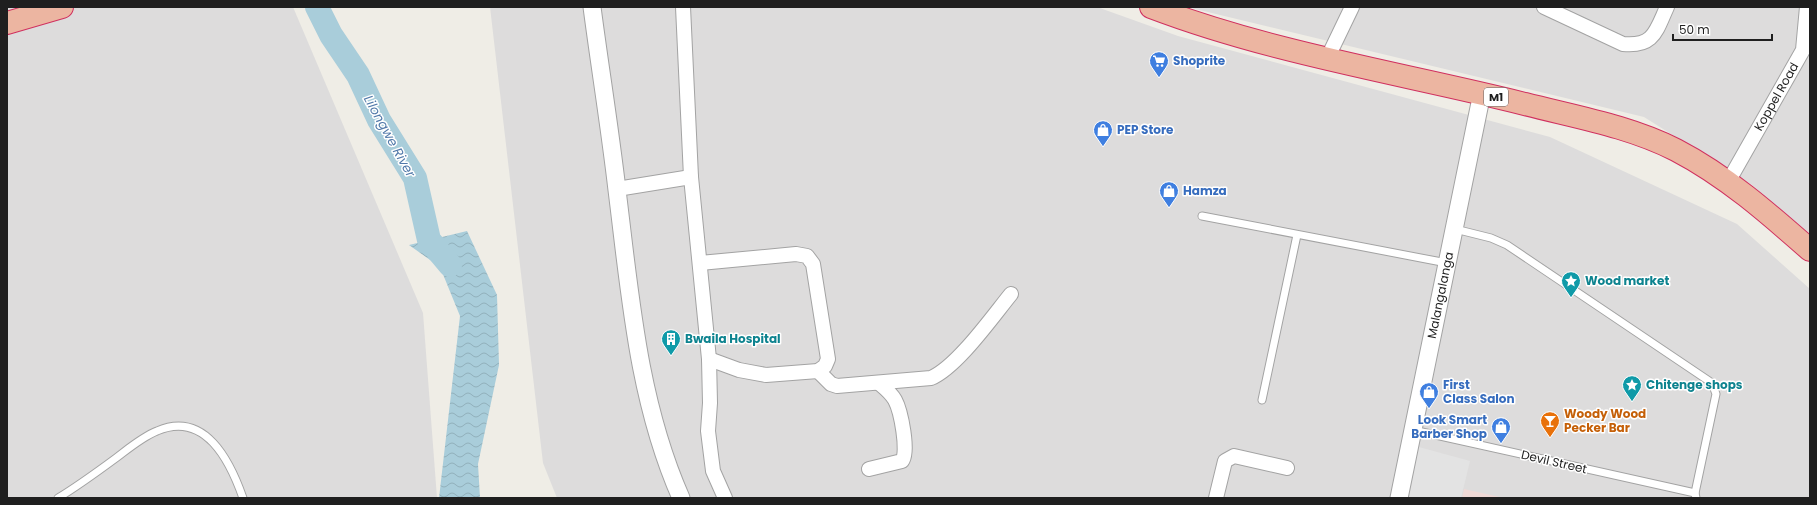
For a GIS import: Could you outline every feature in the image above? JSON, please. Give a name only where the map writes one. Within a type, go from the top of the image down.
[{"type":"highway","points":[[7,23],[62,7]]},
{"type":"highway","name":"M1","points":[[1151,7],[1234,36],[1327,59],[1482,93],[1602,123],[1646,138],[1681,153],[1746,194],[1810,250]]},
{"type":"street","points":[[592,7],[634,328],[653,418],[664,456],[680,498]]},
{"type":"street","points":[[683,7],[691,177],[709,359],[710,403],[708,431],[714,471],[725,498]]},
{"type":"street","points":[[1327,59],[1352,7]]},
{"type":"street","points":[[1544,7],[1623,44],[1637,45],[1648,41],[1656,30],[1667,7]]},
{"type":"street","name":"Koppel Road","points":[[1728,182],[1807,54],[1807,7]]},
{"type":"street","name":"Malangalanga","points":[[1399,498],[1482,93]]},
{"type":"street","points":[[617,189],[691,177]]},
{"type":"street","points":[[700,263],[796,254],[807,256],[813,264],[828,359],[825,366],[818,372],[760,374],[739,370],[709,359]]},
{"type":"street","points":[[818,372],[834,386],[880,384],[931,378],[939,375],[969,346],[1011,294]]},
{"type":"street","points":[[869,470],[902,462],[906,454],[900,413],[890,392],[880,384]]},
{"type":"street","points":[[1216,498],[1225,461],[1234,456],[1288,468]]},
{"type":"lane","points":[[1202,216],[1447,263]]},
{"type":"lane","points":[[1455,229],[1491,238],[1507,245],[1712,384],[1716,394],[1696,496]]},
{"type":"lane","points":[[1262,400],[1297,235]]},
{"type":"lane","points":[[58,498],[156,431],[172,426],[190,427],[206,436],[224,455],[243,498]]},
{"type":"lane","name":"Devil Street","points":[[1413,430],[1696,496]]},
{"type":"shaded area","points":[[7,7],[293,7],[423,313],[437,498],[7,498]]},
{"type":"shaded area","points":[[490,7],[1097,7],[1178,36],[1550,137],[1737,224],[1810,289],[1810,498],[557,498],[543,463]]},
{"type":"shaded area","points":[[1187,7],[1810,7],[1810,234],[1752,185],[1644,117]]},
{"type":"shaded area","points":[[1419,447],[1470,461],[1461,498],[1409,498]]},
{"type":"shaded area","points":[[1464,489],[1504,498],[1462,498]]},
{"type":"water","points":[[467,231],[497,295],[499,365],[478,464],[480,498],[439,498],[460,316],[440,267],[409,245]]},
{"type":"waterway","name":"Lilongwe River","points":[[317,7],[331,35],[358,75],[379,120],[415,178],[429,240],[450,265]]},
{"type":"place","name":"Shoprite","points":[[1159,78]]},
{"type":"place","name":"PEP Store","points":[[1103,147]]},
{"type":"place","name":"Hamza","points":[[1169,208]]},
{"type":"place","name":"Wood market","points":[[1571,298]]},
{"type":"place","name":"Bwaila Hospital","points":[[671,356]]},
{"type":"place","name":"Chitenge shops","points":[[1632,402]]},
{"type":"place","name":"First Class Salon","points":[[1429,409]]},
{"type":"place","name":"Woody Wood Pecker Bar","points":[[1550,438]]},
{"type":"place","name":"Look Smart Barber Shop","points":[[1501,444]]}]
